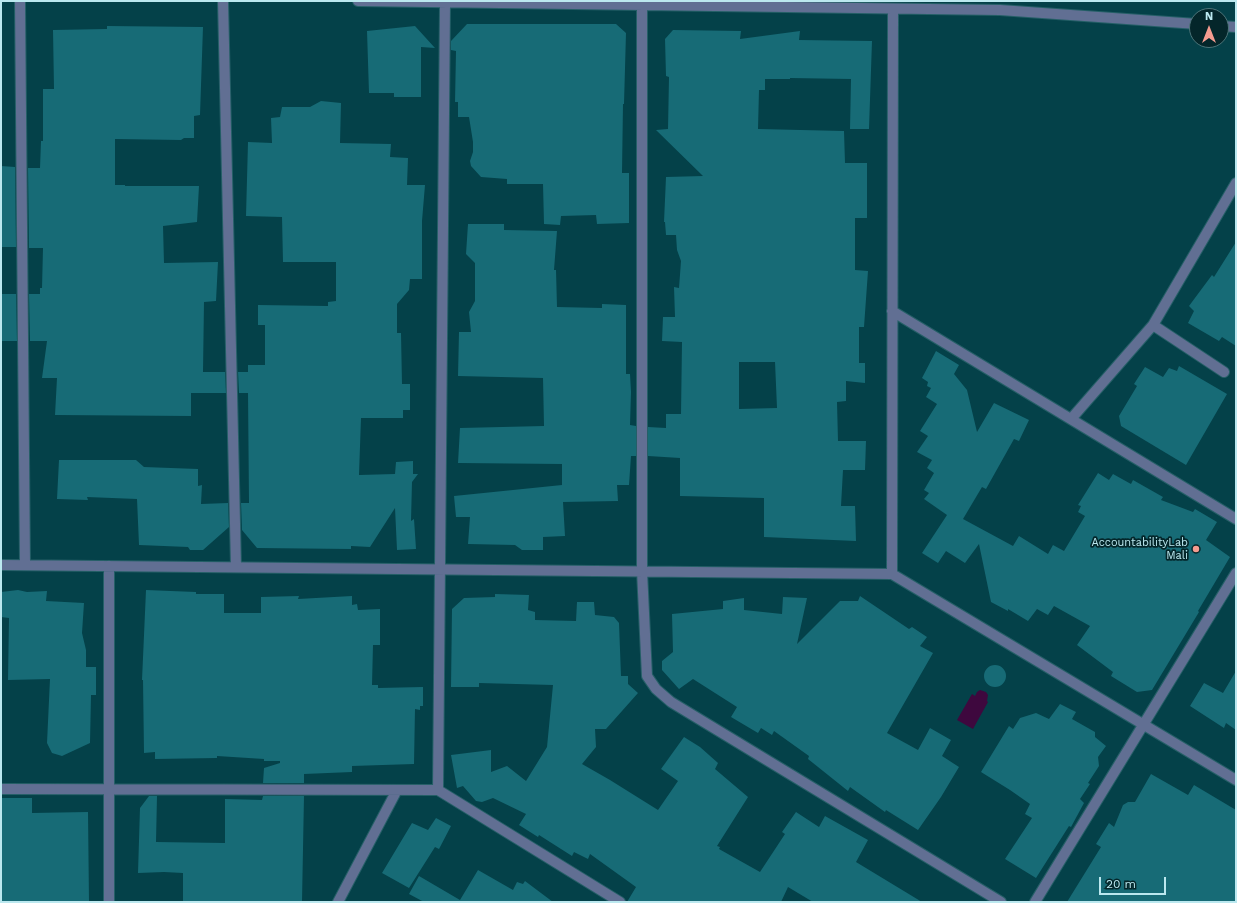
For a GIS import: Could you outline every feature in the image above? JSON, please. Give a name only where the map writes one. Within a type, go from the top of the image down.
[{"type":"street","points":[[20,1],[25,565]]},
{"type":"street","points":[[223,1],[236,567]]},
{"type":"street","points":[[358,1],[522,2],[893,9],[1000,5],[1189,23]]},
{"type":"street","points":[[438,790],[445,2]]},
{"type":"street","points":[[642,5],[642,571],[647,676],[656,689],[671,702],[1001,902]]},
{"type":"street","points":[[892,574],[893,9]]},
{"type":"street","points":[[1071,419],[1153,325],[1236,183]]},
{"type":"street","points":[[892,311],[1236,519]]},
{"type":"street","points":[[1153,325],[1224,372]]},
{"type":"street","points":[[1,565],[892,574],[1236,780]]},
{"type":"street","points":[[109,566],[109,902]]},
{"type":"street","points":[[1035,902],[1236,572]]},
{"type":"street","points":[[1,789],[438,790],[620,902]]},
{"type":"street","points":[[338,902],[398,790]]},
{"type":"shaded area","points":[[980,690],[986,692],[988,695],[988,702],[973,729],[957,720],[972,694],[975,696]]},
{"type":"building","points":[[467,24],[616,24],[626,33],[622,173],[629,173],[629,223],[597,224],[596,215],[561,216],[560,225],[544,224],[543,184],[507,184],[507,179],[481,177],[471,166],[470,161],[473,152],[473,142],[469,117],[458,117],[458,102],[455,102],[456,51],[451,50],[451,41]]},
{"type":"building","points":[[107,26],[203,27],[200,115],[194,116],[194,138],[184,138],[181,140],[115,139],[115,185],[199,186],[197,222],[163,226],[164,263],[218,262],[216,301],[204,302],[203,372],[225,372],[226,393],[191,393],[191,416],[55,415],[57,378],[42,378],[47,341],[30,341],[29,294],[40,294],[40,288],[42,288],[43,248],[29,248],[28,168],[40,168],[41,141],[43,141],[43,89],[54,89],[53,30],[107,29]]},
{"type":"building","points":[[415,26],[435,48],[421,47],[421,97],[394,97],[394,93],[369,93],[367,31]]},
{"type":"building","points":[[673,30],[741,31],[740,39],[800,31],[799,40],[872,41],[869,129],[850,129],[851,79],[765,79],[765,90],[759,90],[758,129],[844,131],[845,163],[867,163],[867,218],[855,218],[855,270],[868,271],[864,327],[859,327],[859,363],[865,363],[865,383],[846,381],[846,401],[837,402],[838,441],[866,441],[865,470],[843,470],[841,506],[855,506],[856,541],[764,537],[764,498],[680,496],[680,458],[648,456],[648,427],[666,428],[666,414],[681,414],[682,342],[662,341],[663,317],[675,317],[674,287],[679,288],[681,261],[677,250],[676,235],[666,235],[664,222],[666,177],[703,176],[656,130],[668,129],[669,77],[666,76],[665,39]],"holes":[[[739,362],[775,362],[777,408],[739,409]]]},
{"type":"building","points":[[321,101],[341,103],[340,143],[391,144],[390,157],[408,158],[407,185],[425,185],[422,221],[422,279],[410,279],[409,290],[397,304],[397,333],[401,333],[402,384],[410,384],[410,410],[403,410],[403,418],[361,418],[359,475],[395,474],[396,462],[413,461],[413,474],[418,474],[412,482],[411,521],[414,519],[416,549],[397,550],[395,508],[370,547],[351,546],[351,549],[257,548],[242,530],[241,503],[249,503],[248,393],[239,393],[238,372],[248,372],[248,365],[265,365],[265,325],[258,325],[258,305],[328,306],[328,302],[336,301],[336,262],[283,262],[282,217],[246,216],[248,142],[272,143],[271,118],[280,117],[282,107],[310,107]]},
{"type":"building","points":[[1,166],[15,167],[16,247],[1,247]]},
{"type":"building","points":[[468,224],[504,224],[504,230],[557,231],[554,270],[556,270],[557,307],[602,308],[602,304],[626,305],[626,374],[630,374],[630,425],[636,426],[636,456],[631,456],[629,485],[617,485],[618,501],[563,502],[565,536],[543,537],[543,550],[522,550],[515,545],[468,544],[470,517],[456,517],[454,496],[562,485],[562,464],[458,463],[460,428],[544,426],[543,378],[458,376],[459,332],[471,332],[469,312],[475,301],[475,263],[466,254]]},
{"type":"building","points":[[1236,242],[1236,346],[1222,337],[1219,341],[1188,323],[1194,311],[1189,306],[1212,275],[1214,277]]},
{"type":"building","points":[[1,294],[16,294],[17,341],[1,341]]},
{"type":"building","points":[[936,351],[959,365],[954,374],[967,390],[977,432],[994,403],[1029,420],[1019,441],[1014,439],[986,489],[982,487],[963,519],[1013,546],[1019,536],[1048,554],[1053,545],[1064,551],[1085,516],[1078,512],[1081,506],[1078,505],[1098,473],[1109,480],[1113,474],[1131,484],[1133,480],[1163,497],[1161,500],[1193,512],[1195,509],[1217,522],[1206,540],[1230,557],[1152,690],[1137,692],[1111,676],[1113,672],[1077,645],[1090,626],[1054,606],[1048,615],[1037,609],[1028,621],[1008,609],[1008,611],[991,602],[979,544],[965,563],[946,551],[938,563],[922,553],[947,515],[924,499],[929,493],[924,490],[934,473],[927,468],[932,460],[917,452],[928,436],[920,431],[937,404],[926,397],[931,388],[927,386],[928,382],[922,378]]},
{"type":"building","points":[[1179,366],[1227,394],[1186,465],[1121,426],[1119,416],[1137,386],[1134,384],[1145,367],[1163,377],[1169,368],[1177,371]]},
{"type":"building","points":[[59,460],[136,460],[144,467],[198,469],[198,486],[202,485],[201,504],[228,503],[229,527],[203,550],[190,550],[188,547],[139,545],[137,499],[87,497],[88,500],[57,499]]},
{"type":"building","points":[[18,590],[27,592],[47,591],[46,601],[84,603],[82,633],[86,650],[86,667],[96,667],[96,695],[91,695],[90,743],[62,756],[52,753],[47,743],[50,679],[8,680],[9,618],[1,617],[1,592]]},
{"type":"building","points":[[146,590],[196,592],[196,594],[224,594],[224,613],[261,613],[261,597],[299,596],[298,599],[352,596],[352,605],[357,604],[358,610],[380,609],[380,645],[373,645],[372,685],[378,685],[378,688],[423,687],[423,706],[420,706],[420,710],[415,709],[414,764],[352,766],[352,772],[304,774],[304,783],[263,783],[264,768],[280,763],[280,761],[264,761],[264,759],[217,756],[217,758],[155,759],[155,752],[144,753],[142,680]]},
{"type":"building","points":[[495,594],[529,595],[528,610],[535,612],[535,620],[576,621],[577,602],[594,602],[595,615],[614,617],[619,623],[621,676],[628,676],[628,684],[638,693],[606,729],[595,729],[596,747],[582,764],[658,810],[678,781],[661,769],[684,737],[700,747],[718,763],[715,769],[748,797],[717,846],[720,847],[719,849],[760,872],[785,834],[782,832],[796,812],[819,827],[825,816],[868,840],[856,862],[922,902],[813,902],[788,887],[781,902],[627,902],[636,887],[590,854],[588,859],[574,852],[572,856],[539,835],[538,837],[519,825],[526,814],[493,798],[482,802],[476,801],[463,786],[457,788],[451,755],[491,750],[491,772],[507,766],[526,781],[547,747],[553,685],[479,683],[479,687],[451,687],[452,609],[464,598],[495,597]]},
{"type":"building","points":[[860,596],[909,629],[912,627],[927,637],[920,646],[933,653],[887,733],[918,750],[930,728],[951,740],[942,756],[959,767],[941,797],[918,830],[886,810],[885,812],[850,787],[848,791],[808,759],[809,756],[774,731],[772,735],[761,728],[758,733],[731,717],[737,707],[693,679],[679,689],[662,670],[662,661],[673,652],[672,614],[723,609],[723,601],[744,598],[744,610],[782,614],[783,597],[807,598],[797,644],[840,601],[858,601]]},
{"type":"building","points":[[995,665],[1003,668],[1006,676],[1003,684],[995,687],[987,684],[984,676],[987,668]]},
{"type":"building","points":[[1236,671],[1236,730],[1226,723],[1224,728],[1190,706],[1204,683],[1223,693]]},
{"type":"building","points":[[1060,704],[1076,712],[1072,719],[1095,732],[1095,737],[1106,746],[1098,757],[1099,766],[1080,799],[1084,803],[1071,827],[1069,826],[1036,878],[1005,859],[1032,818],[1025,814],[1030,804],[981,772],[1009,726],[1013,729],[1020,718],[1036,713],[1049,719]]},
{"type":"building","points":[[1151,774],[1188,795],[1194,785],[1236,810],[1236,902],[1067,902],[1101,847],[1096,844],[1109,823],[1114,827],[1123,805],[1128,802],[1135,802]]},
{"type":"building","points":[[149,796],[157,796],[156,842],[225,843],[225,799],[262,800],[263,796],[304,796],[302,902],[183,902],[183,873],[138,873],[140,808]]},
{"type":"building","points":[[1,798],[32,798],[32,813],[88,812],[89,902],[1,902]]},
{"type":"building","points":[[436,818],[451,826],[439,849],[435,847],[409,888],[382,873],[412,823],[428,830]]},
{"type":"building","points":[[478,870],[513,890],[517,882],[523,884],[525,881],[553,902],[424,902],[409,894],[419,876],[460,900]]},
{"type":"place","name":"AccountabilityLab Mali","points":[[1196,549]]}]
